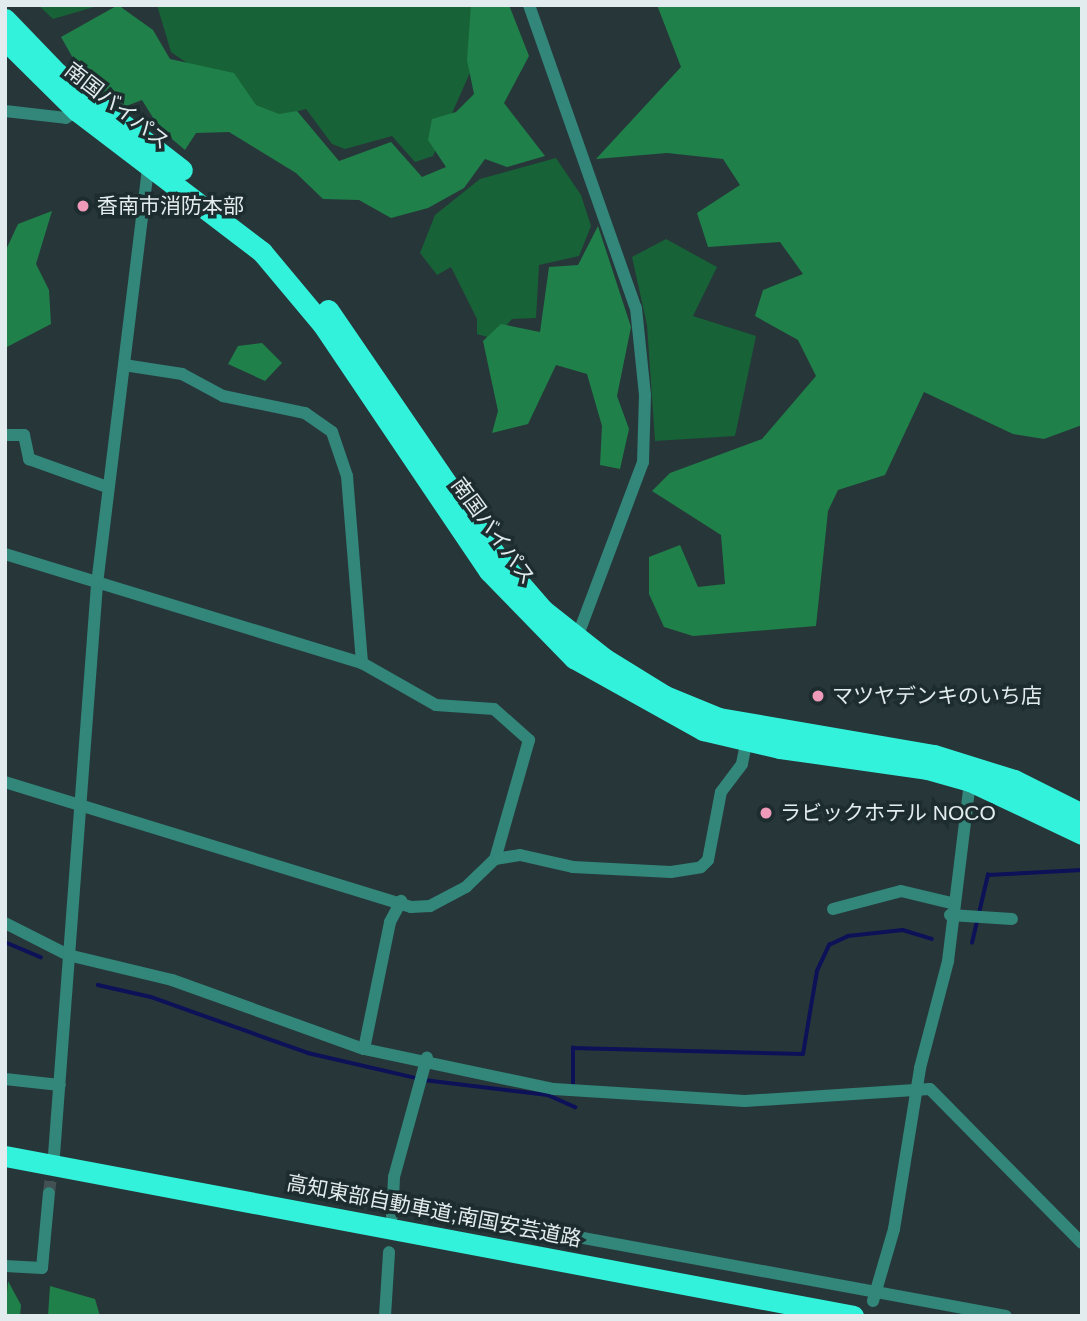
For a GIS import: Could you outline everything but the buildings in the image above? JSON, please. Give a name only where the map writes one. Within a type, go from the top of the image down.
[{"type":"highway","name":"南国バイパス","points":[[5,19],[83,105]]},
{"type":"highway","name":"南国バイパス","points":[[5,40],[83,105],[152,157],[241,218],[306,282],[374,371],[497,557],[577,638],[665,696],[748,734],[970,781],[1082,834]]},
{"type":"highway","name":"南国バイパス","points":[[152,157],[231,224],[303,300],[463,537],[524,614],[620,688],[703,730],[934,755],[1014,780],[1082,814]]},
{"type":"highway","name":"高知東部自動車道;南国安芸道路","points":[[5,1156],[853,1316]]},
{"type":"street","points":[[529,5],[636,308],[645,395],[643,462],[577,638]]},
{"type":"street","points":[[5,111],[66,118],[83,105]]},
{"type":"street","points":[[54,1155],[97,584],[107,487],[152,157]]},
{"type":"street","points":[[124,365],[182,374],[223,396],[305,413],[332,432],[346,476],[362,663]]},
{"type":"street","points":[[5,435],[24,435],[29,459],[107,487]]},
{"type":"street","points":[[5,554],[362,663],[436,705],[494,709],[529,740],[495,859]]},
{"type":"street","points":[[5,782],[401,901],[411,907],[444,901],[495,859],[520,855],[573,867],[671,873],[701,867],[708,860],[720,792],[742,764],[748,734]]},
{"type":"street","points":[[873,1299],[894,1229],[917,1089],[948,961],[951,909],[970,781]]},
{"type":"street","points":[[833,909],[901,891],[951,909],[1012,919]]},
{"type":"street","points":[[364,1049],[390,922],[401,901]]},
{"type":"street","points":[[5,923],[68,956],[172,980],[364,1049],[427,1058],[594,1096],[745,1101],[930,1089],[1082,1243]]},
{"type":"street","points":[[427,1058],[421,1088],[394,1177],[393,1210],[873,1299],[1006,1316]]},
{"type":"street","points":[[5,1079],[60,1085]]},
{"type":"street","points":[[5,1266],[42,1268],[49,1193]]},
{"type":"street","points":[[385,1316],[388,1252]]},
{"type":"green space","points":[[38,5],[101,5],[53,19]]},
{"type":"green space","points":[[118,5],[153,30],[170,59],[234,73],[256,105],[279,114],[297,111],[339,161],[391,142],[422,177],[446,167],[428,140],[432,119],[456,112],[474,94],[467,60],[471,5],[509,5],[529,56],[504,103],[545,156],[507,167],[485,159],[464,188],[428,208],[391,218],[359,200],[323,199],[296,173],[229,132],[196,133],[185,150],[160,129],[142,100],[121,108],[86,81],[61,37]]},
{"type":"green space","points":[[157,5],[500,5],[433,156],[415,162],[392,136],[345,149],[332,144],[306,109],[273,118],[245,103],[171,52]]},
{"type":"green space","points":[[657,5],[1082,5],[1082,425],[1044,439],[1013,434],[924,392],[885,475],[838,490],[828,511],[816,626],[693,636],[664,627],[649,594],[649,557],[680,545],[698,587],[725,584],[721,535],[652,491],[670,473],[762,439],[816,376],[798,340],[755,316],[763,290],[803,274],[780,242],[708,247],[697,213],[740,185],[723,159],[667,153],[596,159],[681,67]]},
{"type":"green space","points":[[556,158],[581,195],[591,226],[579,256],[539,265],[536,318],[512,319],[494,339],[477,334],[477,319],[451,267],[437,275],[420,253],[435,215],[480,179]]},
{"type":"green space","points":[[52,211],[36,264],[49,290],[51,324],[5,348],[5,252],[18,224]]},
{"type":"green space","points":[[598,226],[631,327],[617,396],[629,429],[620,469],[600,465],[602,426],[587,374],[556,365],[528,424],[492,433],[498,411],[483,341],[501,324],[540,332],[549,267],[578,265]]},
{"type":"green space","points":[[666,239],[717,267],[693,316],[756,336],[735,436],[655,441],[647,325],[632,257]]},
{"type":"green space","points":[[262,343],[282,363],[265,381],[228,364],[238,346]]},
{"type":"green space","points":[[8,1281],[21,1305],[20,1316],[5,1316]]},
{"type":"green space","points":[[50,1286],[95,1299],[100,1316],[48,1316]]},
{"type":"waterway","points":[[972,943],[988,875],[1082,870]]},
{"type":"waterway","points":[[573,1086],[573,1048],[803,1054],[817,971],[829,945],[848,936],[903,930],[932,939]]},
{"type":"waterway","points":[[5,942],[41,957]]},
{"type":"waterway","points":[[98,985],[151,997],[308,1053],[416,1078]]},
{"type":"waterway","points":[[424,1080],[548,1095],[575,1107]]},
{"type":"tunnel","points":[[49,1193],[53,1159]]},
{"type":"place","name":"香南市消防本部","points":[[83,206]]},
{"type":"place","name":"マツヤデンキのいち店","points":[[818,696]]},
{"type":"place","name":"ラビックホテル NOCO","points":[[766,813]]}]
